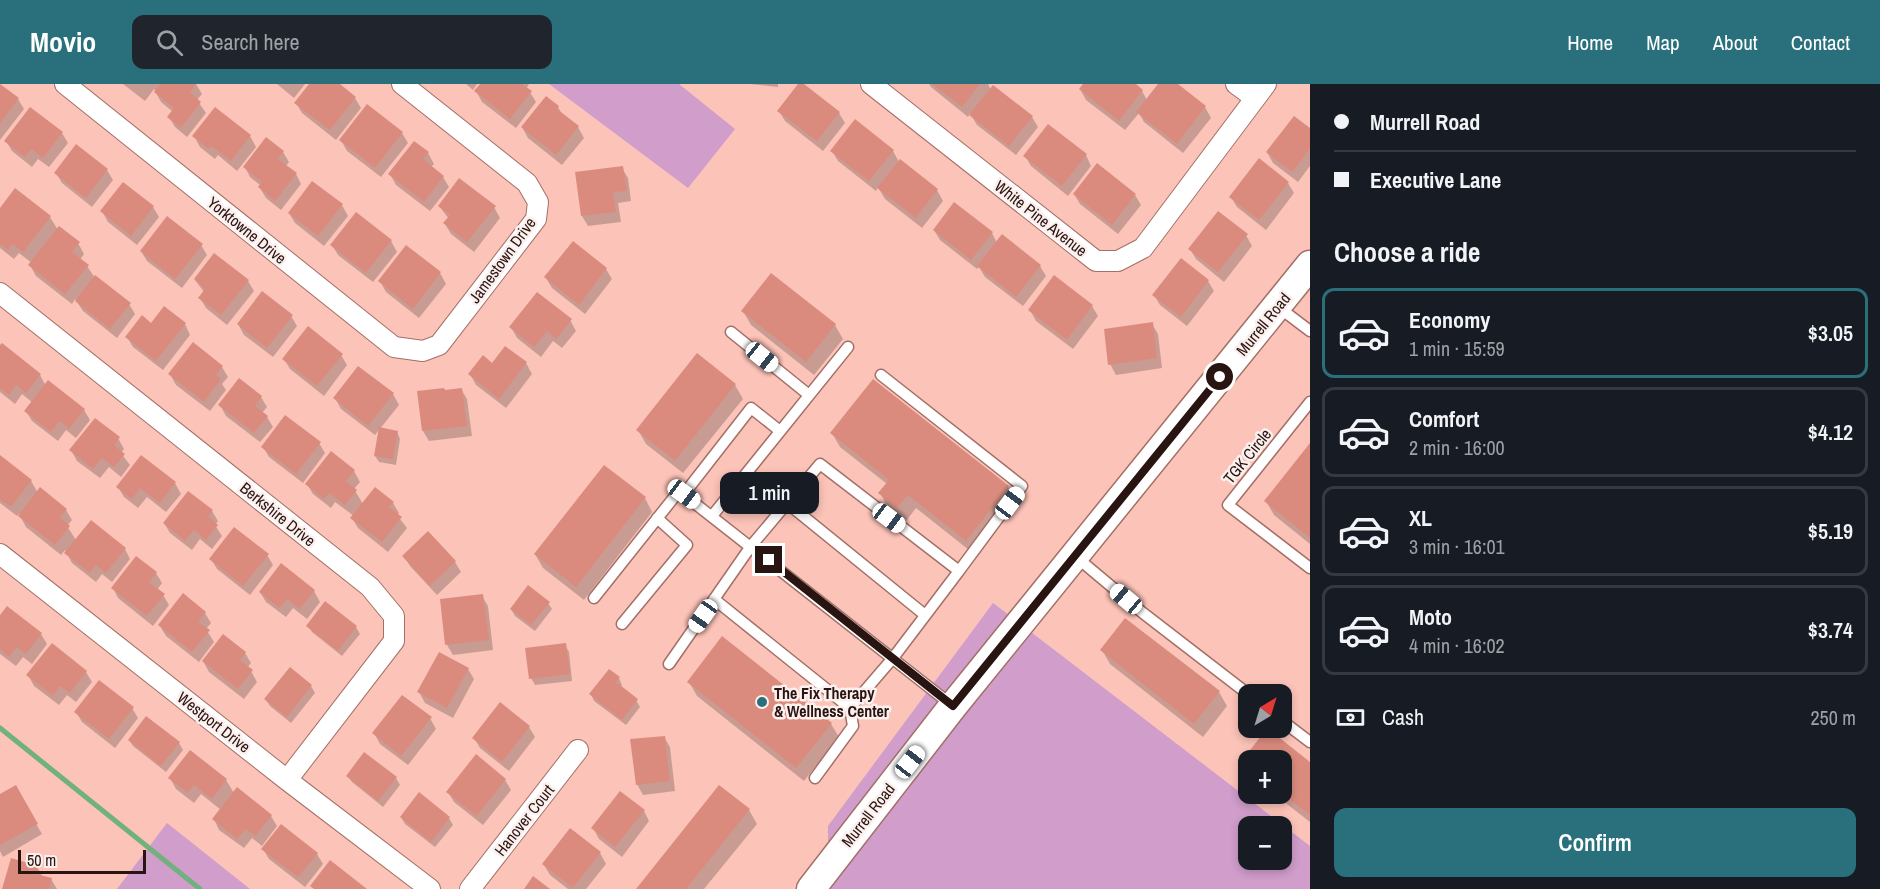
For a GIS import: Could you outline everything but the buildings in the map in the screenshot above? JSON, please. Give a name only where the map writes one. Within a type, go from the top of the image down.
[{"type":"street","name":"Yorktowne Drive","points":[[65,84],[394,347],[423,351],[439,345]]},
{"type":"street","name":"Jamestown Drive","points":[[402,84],[527,183],[538,202],[536,219],[439,345]]},
{"type":"street","name":"White Pine Avenue","points":[[871,84],[1096,261],[1118,261],[1143,248],[1260,91]]},
{"type":"street","points":[[1236,84],[1260,91]]},
{"type":"street","name":"Murrell Road","points":[[811,889],[953,706],[1310,265]]},
{"type":"street","name":"Berkshire Drive","points":[[0,293],[370,587],[394,616],[394,641],[287,780]]},
{"type":"street","name":"Westport Drive","points":[[0,554],[287,780],[430,889]]},
{"type":"street","name":"Hanover Court","points":[[470,889],[578,750]]},
{"type":"lane","points":[[1277,306],[1310,331]]},
{"type":"lane","points":[[730,332],[809,395]]},
{"type":"lane","points":[[712,516],[848,347]]},
{"type":"lane","points":[[850,708],[892,658],[1022,486],[881,375]]},
{"type":"lane","name":"TGK Circle","points":[[1310,402],[1228,505],[1310,568]]},
{"type":"lane","points":[[684,494],[751,408],[780,431]]},
{"type":"lane","points":[[669,664],[751,546],[820,464],[958,571]]},
{"type":"lane","points":[[594,598],[679,491],[953,706]]},
{"type":"lane","points":[[787,503],[925,615]]},
{"type":"lane","points":[[622,624],[687,545],[657,518]]},
{"type":"lane","points":[[1075,555],[1143,613],[1238,686]]},
{"type":"lane","points":[[714,599],[850,708],[854,726],[815,778]]},
{"type":"lane","points":[[1292,728],[1310,742]]},
{"type":"shaded area","points":[[549,84],[679,84],[735,129],[688,188]]},
{"type":"shaded area","points":[[993,603],[1013,618],[828,852],[828,826]]},
{"type":"shaded area","points":[[1027,629],[1238,791],[1238,804],[1255,804],[1271,816],[1238,816],[1238,870],[1292,870],[1292,832],[1310,846],[1310,889],[829,889],[829,880]]},
{"type":"shaded area","points":[[167,823],[250,889],[117,889]]},
{"type":"waterway","points":[[0,728],[200,889]]},
{"type":"place","name":"The Fix Therapy & Wellness Center","points":[[762,702]]},
{"type":"route","points":[[769,560],[953,706],[1220,377]]}]
